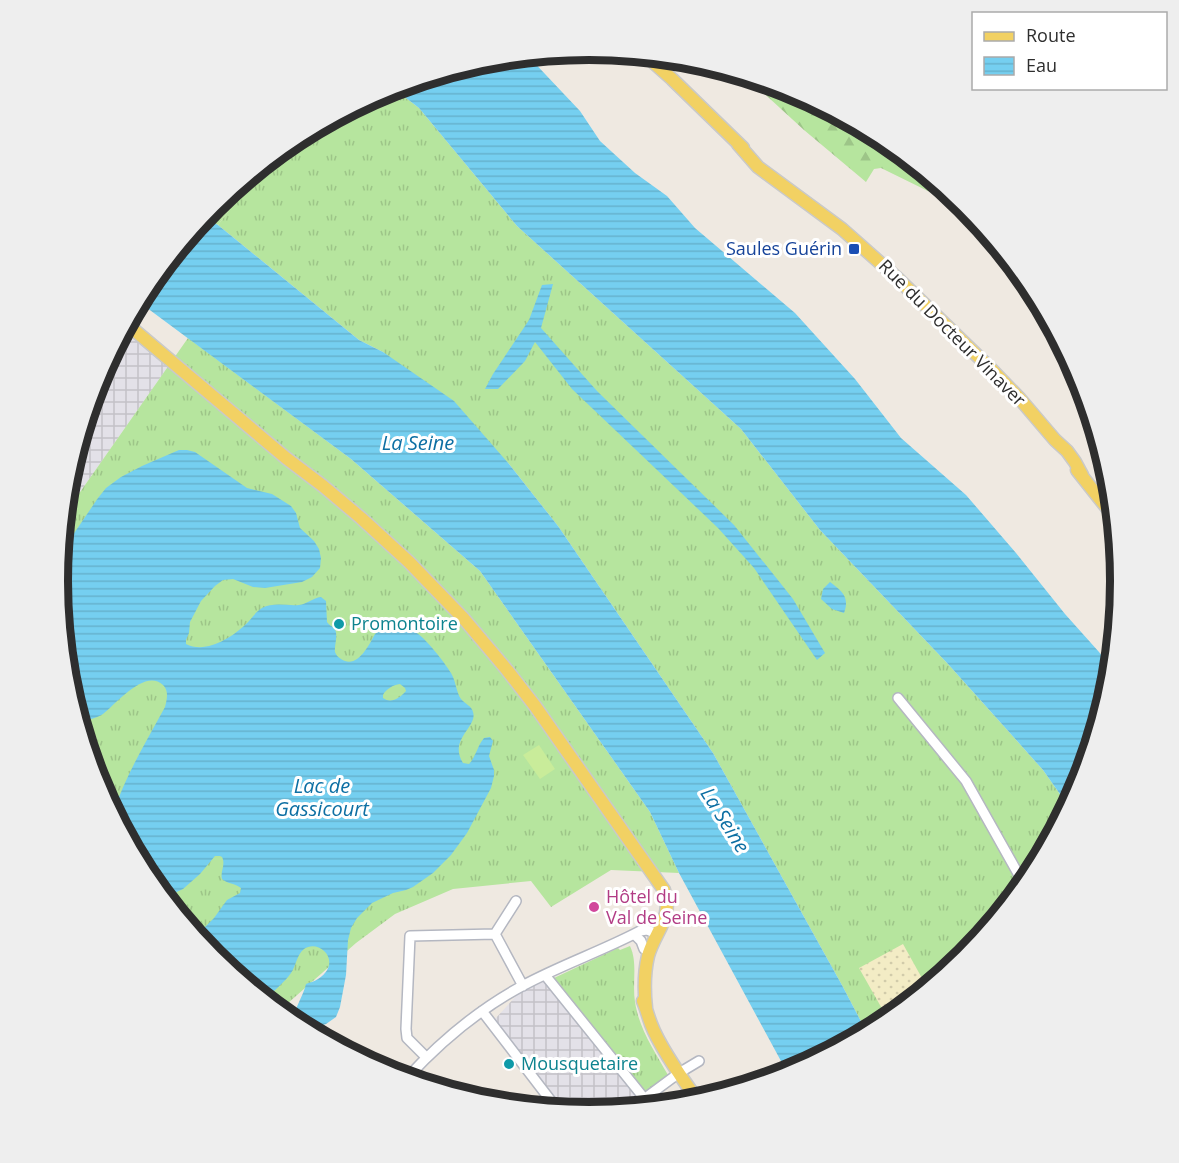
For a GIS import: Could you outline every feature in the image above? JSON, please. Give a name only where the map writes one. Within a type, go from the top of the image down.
[{"type":"main road","name":"Rue du Docteur Vinaver","points":[[655,64],[786,187],[842,229],[889,270],[990,368],[1055,440],[1106,506]]},
{"type":"main road","points":[[133,329],[330,492],[409,562],[464,619],[535,706],[664,890],[668,906],[666,917],[646,938],[649,952],[645,982],[646,1008],[654,1031],[693,1093]]},
{"type":"street","points":[[898,698],[966,781],[1019,877]]},
{"type":"street","points":[[495,934],[516,901]]},
{"type":"street","points":[[495,934],[523,986]]},
{"type":"street","points":[[426,1057],[407,1038],[410,936],[495,934]]},
{"type":"street","points":[[413,1072],[454,1032],[482,1011],[523,986],[545,975],[646,938]]},
{"type":"street","points":[[545,975],[644,1098]]},
{"type":"street","points":[[482,1011],[552,1102]]},
{"type":"street","points":[[641,1101],[699,1061]]},
{"type":"shaded area","points":[[132,333],[170,364],[74,500],[96,414],[108,382]]},
{"type":"shaded area","points":[[545,981],[642,1095],[634,1101],[624,1102],[558,1102],[495,1019],[517,995]]},
{"type":"green space","points":[[759,89],[820,114],[850,130],[907,168],[933,189],[936,195],[881,168],[874,169],[866,182]]},
{"type":"green space","points":[[403,95],[419,108],[517,226],[741,429],[820,530],[948,664],[1043,770],[1063,799],[1041,842],[1003,899],[982,925],[933,974],[863,1025],[713,753],[558,526],[509,464],[383,352],[359,340],[218,225],[228,212],[230,204],[246,189],[300,148],[359,114]]},
{"type":"green space","points":[[230,204],[228,212],[218,225],[212,222]]},
{"type":"green space","points":[[188,338],[351,459],[480,571],[650,812],[679,873],[611,870],[551,907],[531,881],[453,889],[395,914],[356,943],[286,1005],[246,974],[221,950],[176,899],[138,842],[108,781],[86,716],[72,650],[68,582],[74,500]]},
{"type":"green space","points":[[539,745],[555,769],[540,779],[523,755]]},
{"type":"green space","points":[[630,946],[634,959],[634,995],[637,1012],[648,1040],[668,1075],[643,1096],[554,978],[618,948],[620,950]]},
{"type":"sand","points":[[903,944],[924,981],[884,1012],[859,968]]},
{"type":"water","points":[[534,63],[580,111],[600,141],[635,173],[667,196],[695,228],[795,313],[855,379],[901,438],[966,495],[1105,660],[1083,749],[1063,799],[1043,770],[948,664],[820,530],[741,429],[517,226],[419,108],[403,95],[455,78]]},
{"type":"water","name":"La Seine","points":[[212,222],[359,340],[383,352],[454,401],[509,464],[558,526],[713,753],[863,1025],[820,1049],[783,1065],[679,873],[650,812],[480,571],[351,459],[146,307],[176,264]]},
{"type":"water","points":[[553,284],[541,328],[597,391],[734,525],[793,599],[825,653],[817,660],[754,568],[718,528],[572,389],[535,342],[525,361],[498,389],[485,389],[529,320],[542,285]]},
{"type":"water","name":"Lac de Gassicourt","points":[[179,450],[195,452],[247,488],[272,494],[291,506],[296,513],[300,528],[319,549],[320,568],[312,577],[302,582],[265,588],[253,587],[233,579],[223,580],[201,601],[190,622],[186,644],[194,647],[210,646],[239,630],[266,606],[299,605],[321,597],[326,601],[327,622],[335,630],[335,652],[347,662],[362,655],[375,634],[388,628],[404,628],[424,639],[451,673],[461,699],[473,712],[471,723],[459,747],[459,755],[463,763],[469,764],[484,738],[490,737],[493,741],[489,756],[494,770],[491,788],[467,833],[451,855],[433,873],[413,887],[372,903],[357,918],[351,928],[340,1007],[336,1017],[326,1024],[318,1026],[295,1012],[306,984],[318,979],[329,966],[329,959],[322,949],[310,946],[304,949],[288,977],[271,994],[246,974],[202,930],[227,900],[240,893],[241,888],[222,879],[222,857],[215,856],[200,874],[183,889],[172,894],[138,842],[117,802],[143,746],[165,707],[167,692],[163,685],[156,681],[148,681],[131,689],[103,714],[87,719],[72,650],[68,582],[70,540],[106,488],[121,477]],"holes":[[[400,684],[406,691],[395,699],[383,698],[384,693],[392,686]]]},
{"type":"water","points":[[830,582],[844,595],[846,607],[844,613],[832,609],[821,599],[823,589]]},
{"type":"place","name":"Saules Guérin","points":[[854,249]]},
{"type":"place","name":"Promontoire","points":[[339,624]]},
{"type":"place","name":"Hôtel du Val de Seine","points":[[594,907]]},
{"type":"place","name":"Mousquetaire","points":[[509,1064]]}]
